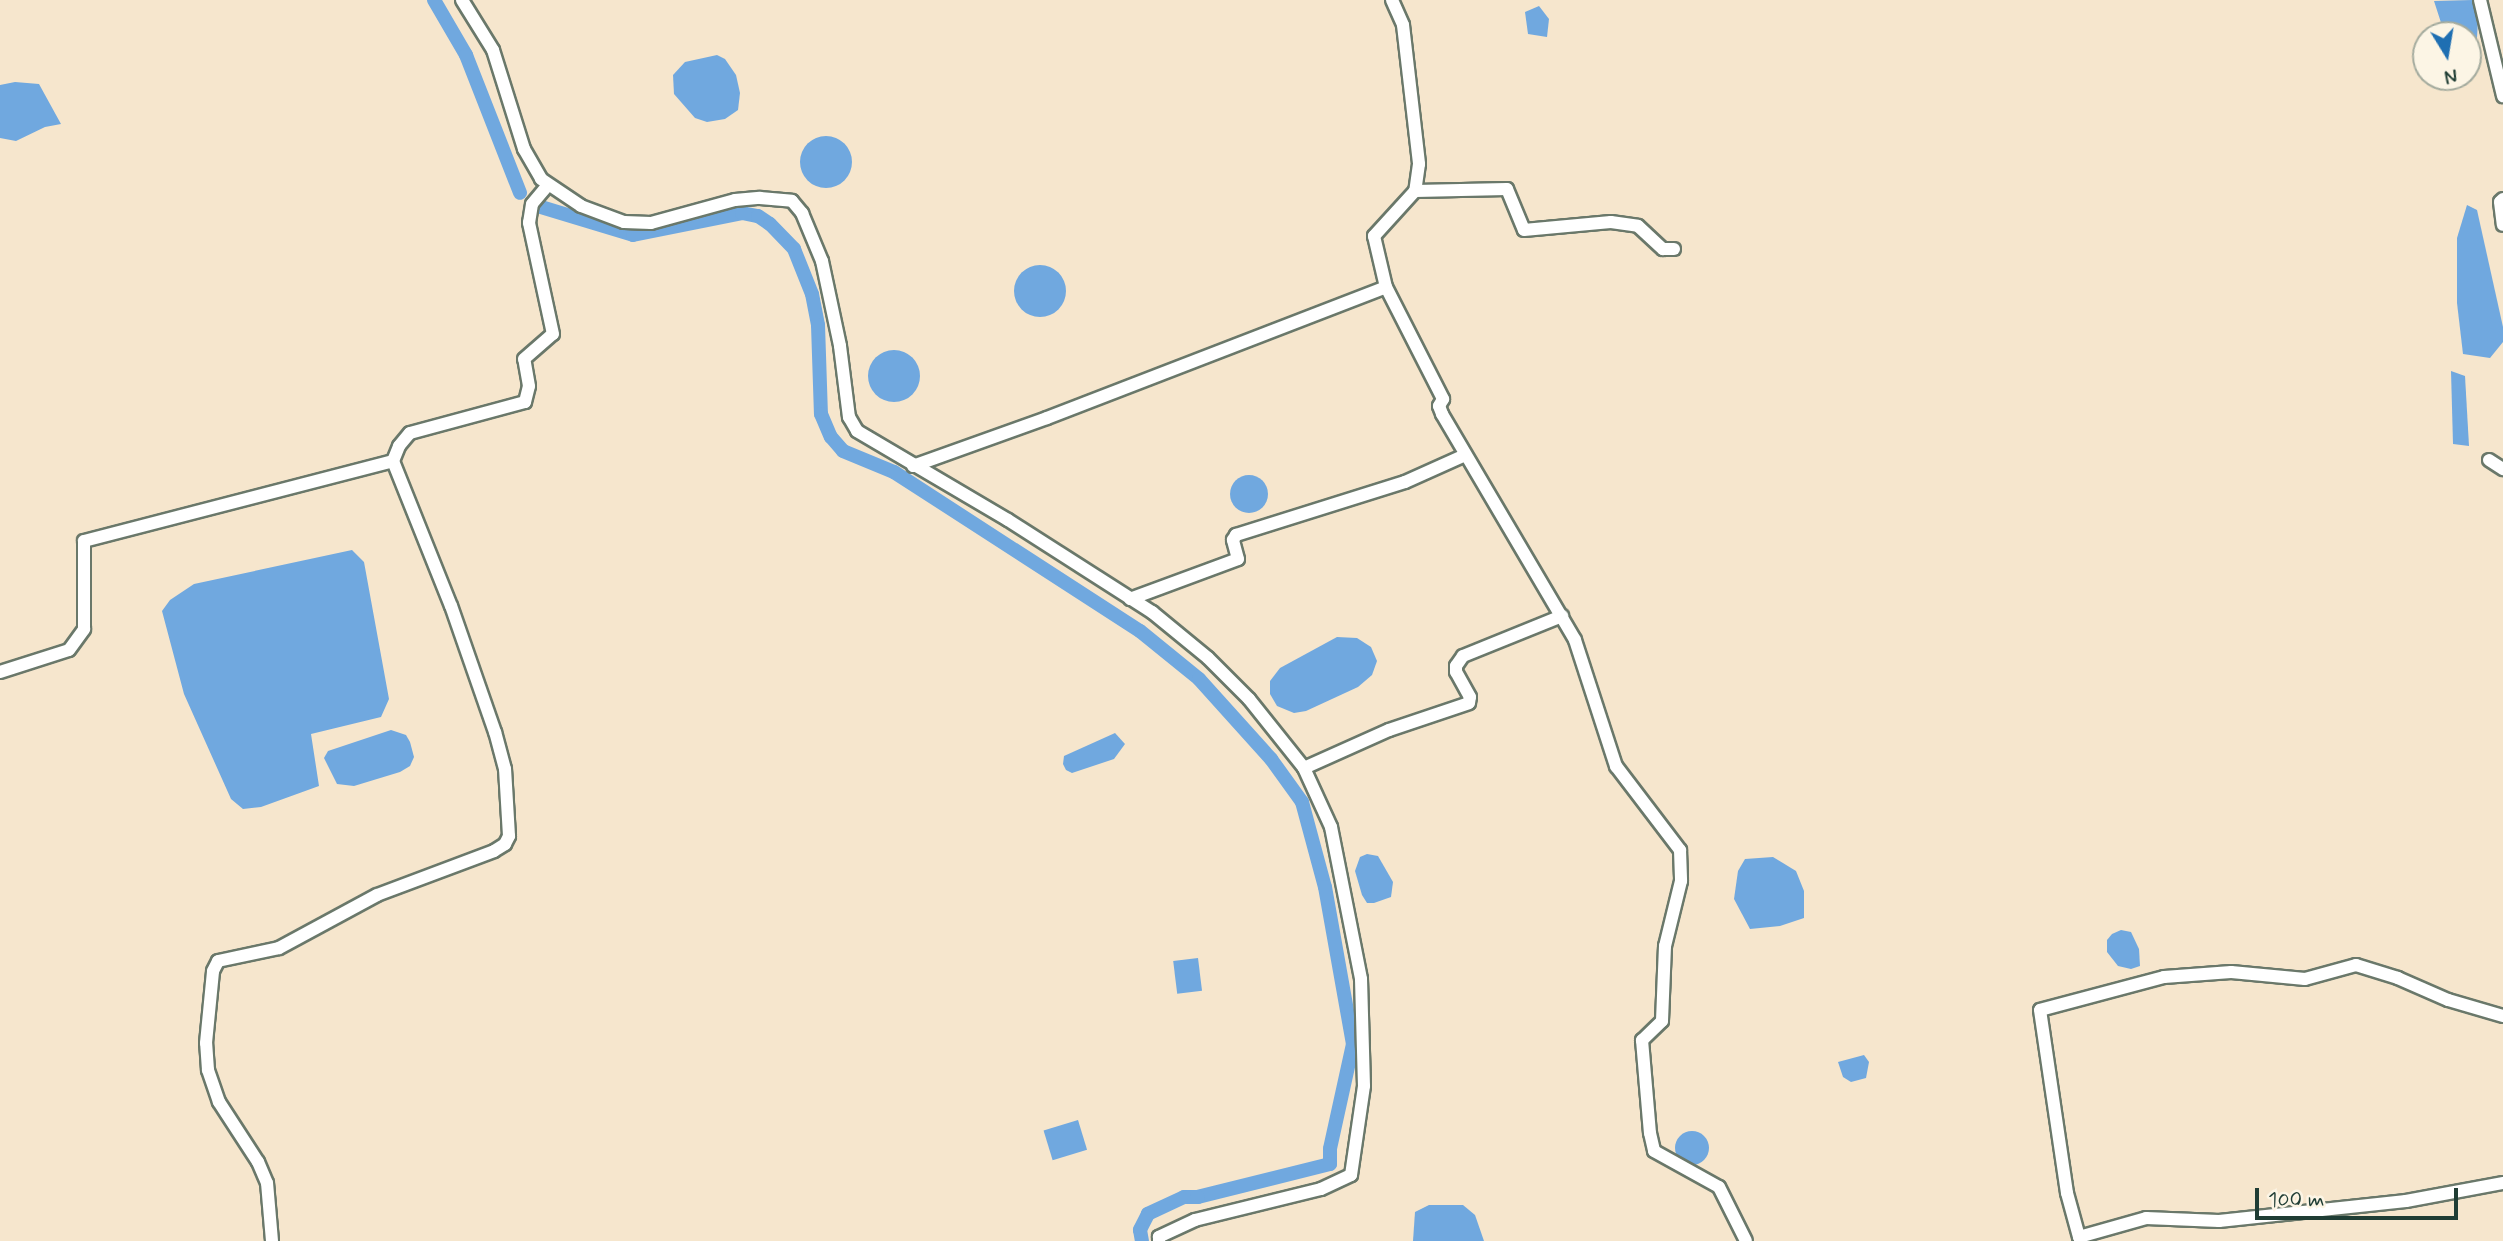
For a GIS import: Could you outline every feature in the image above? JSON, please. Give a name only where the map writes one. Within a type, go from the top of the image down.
[{"type":"street","points":[[462,0],[493,50],[524,149],[541,179],[581,206],[624,222],[651,223],[735,200],[760,198],[792,201],[802,213],[822,261],[840,346],[849,417],[857,431],[1008,520],[1152,612],[1208,658],[1248,699],[1304,768],[1331,827],[1361,979],[1363,1086],[1351,1175],[1321,1189],[1195,1220],[1159,1237],[1159,1241]]},
{"type":"street","points":[[1392,0],[1403,25],[1413,91],[1419,164],[1415,191],[1374,236],[1386,287],[1442,398],[1440,407],[1465,454],[1575,639],[1616,766],[1680,850],[1681,881],[1665,946],[1662,1021],[1642,1040],[1654,1151],[1719,1187],[1746,1241]]},
{"type":"street","points":[[2480,0],[2503,96]]},
{"type":"street","points":[[272,1241],[267,1183],[258,1161],[219,1102],[208,1070],[205,1044],[213,971],[218,961],[279,948],[377,895],[494,850],[505,844],[509,836],[505,769],[495,732],[451,606],[393,461],[399,446],[410,433],[525,402],[529,386],[524,359],[553,334],[529,223],[532,204],[548,185]]},
{"type":"street","points":[[1415,191],[1507,189],[1524,230],[1611,222],[1638,226],[1663,249],[1674,249]]},
{"type":"street","points":[[2503,199],[2500,202],[2503,225]]},
{"type":"street","points":[[913,466],[1047,418],[1386,287]]},
{"type":"street","points":[[1130,599],[1238,559],[1233,540],[1236,535],[1405,482],[1465,454]]},
{"type":"street","points":[[2489,460],[2503,468]]},
{"type":"street","points":[[0,672],[69,650],[84,629],[83,541],[393,461]]},
{"type":"street","points":[[1304,768],[1389,730],[1469,703],[1470,697],[1456,672],[1456,666],[1463,656],[1562,616]]},
{"type":"street","points":[[2503,1016],[2448,1000],[2398,978],[2356,965],[2305,979],[2231,972],[2164,977],[2040,1010],[2067,1193],[2079,1237],[2146,1218],[2219,1221],[2406,1201],[2503,1183]]},
{"type":"water","points":[[2472,0],[2478,21],[2440,21],[2434,1]]},
{"type":"water","points":[[1539,6],[1549,19],[1547,37],[1528,34],[1525,12]]},
{"type":"water","points":[[717,55],[725,59],[736,75],[740,93],[738,110],[725,119],[707,122],[695,118],[674,94],[673,75],[685,62]]},
{"type":"water","points":[[15,82],[39,84],[61,124],[45,127],[16,141],[0,138],[0,85]]},
{"type":"water","points":[[826,136],[836,138],[844,144],[850,152],[850,172],[844,180],[836,186],[826,188],[816,186],[808,180],[802,172],[800,162],[802,152],[808,144],[816,138]]},
{"type":"water","points":[[2467,205],[2477,210],[2503,327],[2503,342],[2490,358],[2463,354],[2457,303],[2457,238]]},
{"type":"water","points":[[1040,265],[1050,267],[1058,273],[1064,281],[1064,301],[1058,309],[1050,315],[1040,317],[1030,315],[1022,309],[1016,301],[1014,291],[1016,281],[1022,273],[1030,267]]},
{"type":"water","points":[[894,350],[904,352],[912,358],[918,366],[918,386],[912,394],[904,400],[894,402],[884,400],[876,394],[870,386],[868,376],[870,366],[876,358],[884,352]]},
{"type":"water","points":[[2451,371],[2465,376],[2469,446],[2453,444]]},
{"type":"water","points":[[1249,475],[1262,481],[1268,494],[1262,507],[1249,513],[1236,507],[1230,494],[1236,481]]},
{"type":"water","points":[[352,550],[364,562],[389,699],[381,717],[311,734],[319,786],[261,807],[243,809],[231,799],[184,694],[162,611],[170,600],[194,584]]},
{"type":"water","points":[[1337,637],[1357,638],[1371,647],[1377,661],[1372,675],[1358,687],[1306,711],[1294,713],[1277,706],[1270,694],[1270,681],[1280,668]]},
{"type":"water","points":[[391,730],[406,735],[410,742],[414,757],[410,766],[400,772],[354,786],[337,784],[324,758],[328,751]]},
{"type":"water","points":[[1115,733],[1125,744],[1114,759],[1072,773],[1066,770],[1063,764],[1064,756]]},
{"type":"water","points":[[1367,854],[1378,856],[1393,882],[1391,897],[1374,903],[1367,903],[1362,895],[1355,871],[1360,857]]},
{"type":"water","points":[[1773,857],[1796,871],[1804,891],[1804,918],[1780,926],[1750,929],[1734,899],[1738,871],[1745,859]]},
{"type":"water","points":[[2121,930],[2131,932],[2139,949],[2140,966],[2131,969],[2118,966],[2107,952],[2107,940]]},
{"type":"water","points":[[1198,958],[1202,991],[1177,994],[1173,961]]},
{"type":"water","points":[[1864,1055],[1869,1062],[1866,1078],[1851,1082],[1843,1077],[1838,1062]]},
{"type":"water","points":[[1078,1120],[1087,1150],[1053,1160],[1044,1131]]},
{"type":"water","points":[[1692,1131],[1704,1136],[1709,1148],[1704,1160],[1692,1165],[1680,1160],[1675,1148],[1680,1136]]},
{"type":"water","points":[[1429,1205],[1463,1205],[1475,1215],[1484,1241],[1413,1241],[1415,1212]]},
{"type":"waterway","points":[[434,0],[466,55],[520,193]]},
{"type":"waterway","points":[[541,207],[633,235],[742,213],[758,216],[770,224],[794,249],[812,294],[818,325],[821,414],[831,437],[843,451],[894,472],[1140,631],[1199,679],[1271,759],[1302,802],[1325,887],[1353,1044],[1330,1149],[1330,1164],[1198,1197],[1184,1197],[1148,1214],[1140,1230],[1142,1241]]}]
